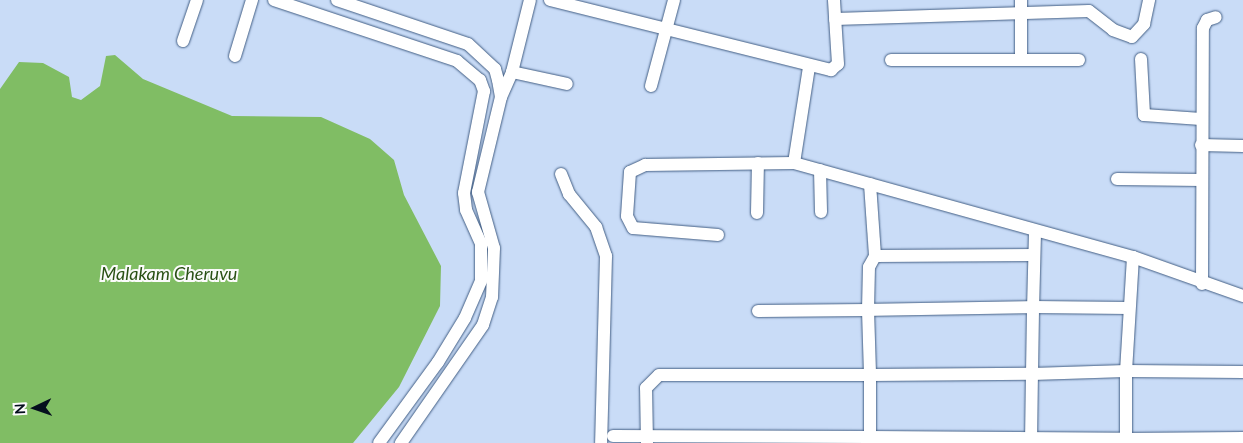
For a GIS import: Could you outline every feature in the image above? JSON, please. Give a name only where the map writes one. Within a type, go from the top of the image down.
[{"type":"street","points":[[183,41],[197,0]]},
{"type":"street","points":[[235,56],[252,0]]},
{"type":"street","points":[[274,0],[456,60],[472,72],[484,91],[464,193],[489,262],[465,318],[379,443]]},
{"type":"street","points":[[337,0],[370,6],[468,44],[495,69],[501,97]]},
{"type":"street","points":[[401,443],[483,325],[492,298],[489,262],[478,192],[501,97],[512,72],[530,0]]},
{"type":"street","points":[[550,0],[809,67],[836,68],[834,0]]},
{"type":"street","points":[[651,86],[674,0]]},
{"type":"street","points":[[1021,0],[1021,59]]},
{"type":"street","points":[[835,19],[1021,15],[1089,6],[1113,30],[1136,36],[1149,0]]},
{"type":"street","points":[[1202,278],[1201,119],[1203,28],[1207,20],[1216,17]]},
{"type":"street","points":[[1141,59],[1144,115],[1201,119]]},
{"type":"street","points":[[891,60],[1079,60]]},
{"type":"street","points":[[794,162],[809,67]]},
{"type":"street","points":[[512,72],[567,84]]},
{"type":"street","points":[[1201,146],[1243,146]]},
{"type":"street","points":[[757,213],[758,162]]},
{"type":"street","points":[[718,235],[633,228],[627,216],[630,172],[646,165],[794,162],[1202,278],[1243,296]]},
{"type":"street","points":[[820,170],[821,212]]},
{"type":"street","points":[[561,174],[569,194],[596,227],[606,256],[601,443]]},
{"type":"street","points":[[1117,179],[1202,180]]},
{"type":"street","points":[[870,184],[874,256],[870,267],[868,310],[870,440]]},
{"type":"street","points":[[464,193],[478,192]]},
{"type":"street","points":[[1031,441],[1035,232]]},
{"type":"street","points":[[874,256],[1034,255]]},
{"type":"street","points":[[1126,441],[1126,371],[1133,258]]},
{"type":"street","points":[[758,311],[1033,307],[1129,308]]},
{"type":"street","points":[[647,439],[646,388],[652,377],[1032,374],[1126,371],[1243,372]]},
{"type":"street","points":[[613,436],[647,439],[1031,441],[1243,438]]},
{"type":"water","name":"Malakam Cheruvu","points":[[115,55],[143,79],[232,116],[321,117],[370,139],[394,160],[404,195],[441,266],[440,306],[399,387],[353,443],[0,443],[0,89],[19,62],[43,63],[69,77],[72,97],[81,100],[100,86],[106,56]]}]
